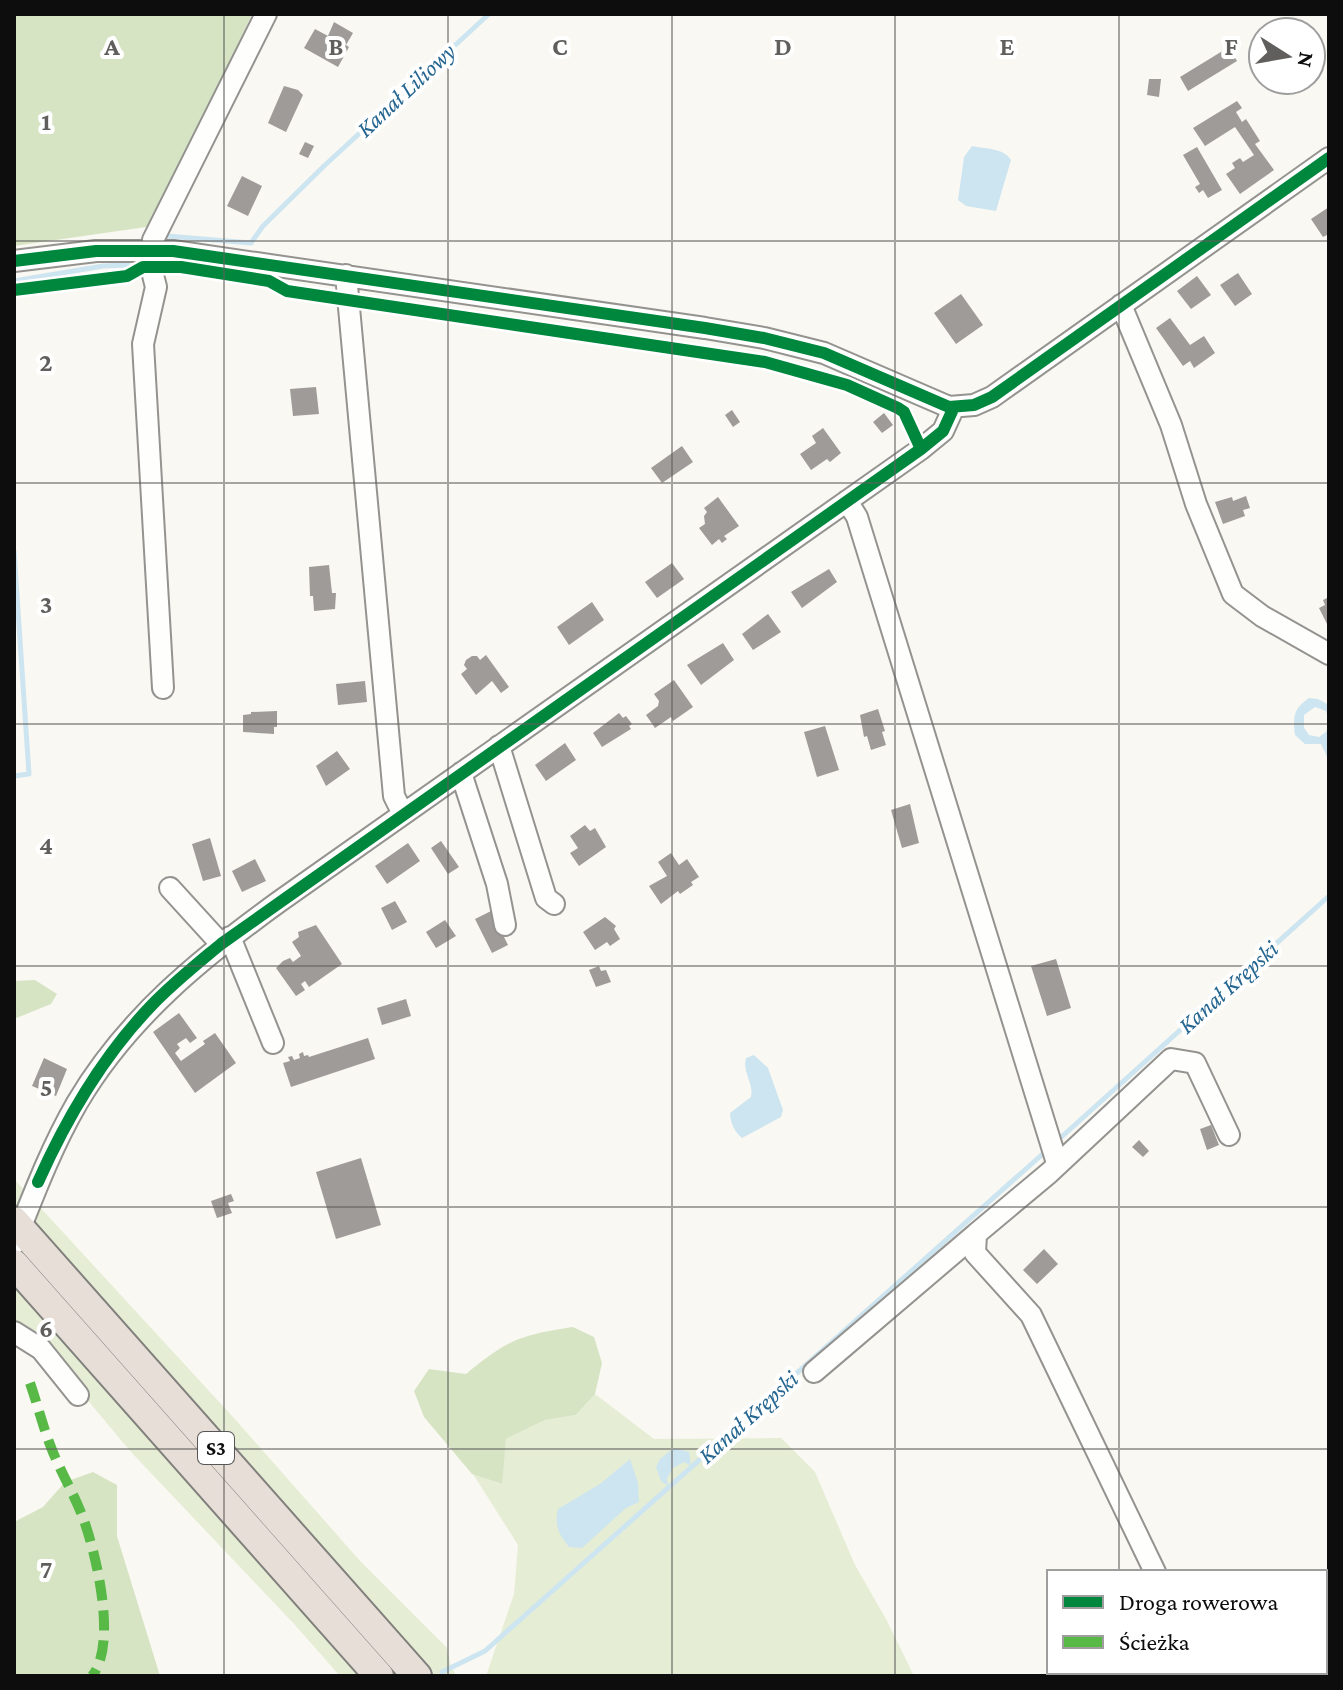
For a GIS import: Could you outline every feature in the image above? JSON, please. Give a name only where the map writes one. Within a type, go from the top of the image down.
[{"type":"highway","name":"S3","points":[[16,1231],[417,1676]]},
{"type":"highway","name":"S3","points":[[14,1264],[379,1676]]},
{"type":"street","points":[[163,688],[143,344],[156,287],[150,249],[266,14]]},
{"type":"street","points":[[14,261],[96,251],[150,249],[764,338],[832,356],[929,400],[954,407],[974,405],[992,397],[1329,158]]},
{"type":"street","points":[[346,275],[394,796],[403,814]]},
{"type":"street","points":[[1121,305],[1171,425],[1196,504],[1233,594],[1262,616],[1329,654]]},
{"type":"street","points":[[16,1231],[77,1103],[110,1054],[152,1005],[225,941],[943,431],[954,407]]},
{"type":"street","points":[[847,501],[857,517],[1057,1163]]},
{"type":"street","points":[[499,746],[546,898],[554,904]]},
{"type":"street","points":[[461,773],[497,884],[505,925]]},
{"type":"street","points":[[170,888],[225,941],[273,1043]]},
{"type":"street","points":[[814,1372],[1049,1173],[1171,1059],[1195,1063],[1229,1135]]},
{"type":"street","points":[[976,1234],[975,1253],[1031,1315],[1154,1570]]},
{"type":"street","points":[[14,1332],[41,1349],[78,1395]]},
{"type":"green space","points":[[14,14],[252,14],[153,226],[14,246]]},
{"type":"green space","points":[[35,980],[57,994],[51,1004],[14,1019],[14,981]]},
{"type":"green space","points":[[14,1179],[233,1417],[361,1562],[447,1648],[456,1676],[340,1676],[131,1452],[33,1335],[14,1319]]},
{"type":"green space","points":[[573,1327],[594,1337],[602,1363],[595,1394],[576,1415],[545,1420],[506,1439],[502,1484],[472,1474],[424,1417],[414,1391],[429,1369],[466,1374],[515,1341]]},
{"type":"green space","points":[[595,1394],[654,1439],[781,1438],[815,1472],[855,1565],[914,1676],[486,1676],[514,1594],[518,1545],[473,1474],[501,1484],[506,1439],[545,1420],[576,1415]]},
{"type":"green space","points":[[93,1472],[117,1485],[117,1536],[160,1676],[14,1676],[14,1522],[43,1507],[65,1482]]},
{"type":"water","points":[[972,146],[999,151],[1011,160],[996,211],[966,206],[958,200],[964,157]]},
{"type":"water","points":[[1309,698],[1329,705],[1329,722],[1329,761],[1321,744],[1305,744],[1295,735],[1295,714]],"holes":[[[1315,707],[1326,711],[1329,722],[1326,732],[1319,737],[1309,735],[1304,728],[1304,715]]]},
{"type":"water","points":[[754,1055],[768,1068],[783,1110],[781,1117],[742,1138],[733,1127],[730,1113],[751,1097],[745,1063],[746,1058]]},
{"type":"water","points":[[674,1448],[689,1452],[691,1466],[684,1462],[673,1468],[667,1478],[668,1486],[661,1481],[656,1467],[660,1459]]},
{"type":"water","points":[[630,1459],[638,1483],[639,1502],[626,1508],[582,1548],[569,1547],[558,1530],[558,1509],[600,1484]]},
{"type":"building","points":[[334,22],[353,33],[338,67],[304,48],[315,29],[328,36]]},
{"type":"building","points":[[1229,47],[1237,61],[1188,91],[1180,77]]},
{"type":"building","points":[[1149,79],[1161,79],[1159,97],[1147,95]]},
{"type":"building","points":[[284,86],[303,95],[286,132],[268,123]]},
{"type":"building","points":[[1237,101],[1242,108],[1236,112],[1242,122],[1246,119],[1260,141],[1255,144],[1274,170],[1240,194],[1226,174],[1235,168],[1232,163],[1240,158],[1243,162],[1254,155],[1235,127],[1205,146],[1193,128]]},
{"type":"building","points":[[305,142],[314,146],[308,158],[299,154]]},
{"type":"building","points":[[1197,147],[1222,190],[1208,198],[1203,190],[1199,193],[1195,187],[1200,184],[1183,155]]},
{"type":"building","points":[[242,176],[262,186],[248,216],[227,206]]},
{"type":"building","points":[[1329,207],[1329,234],[1323,237],[1311,219]]},
{"type":"building","points":[[1238,273],[1252,294],[1235,306],[1220,285]]},
{"type":"building","points":[[1197,276],[1211,295],[1191,309],[1177,291]]},
{"type":"building","points":[[961,294],[983,325],[956,344],[934,313]]},
{"type":"building","points":[[1170,318],[1190,345],[1204,336],[1215,353],[1194,368],[1190,361],[1183,366],[1156,328]]},
{"type":"building","points":[[316,387],[319,414],[293,416],[290,389]]},
{"type":"building","points":[[732,410],[740,422],[733,427],[725,415]]},
{"type":"building","points":[[884,413],[893,425],[882,433],[873,422]]},
{"type":"building","points":[[823,428],[841,453],[830,462],[827,459],[811,470],[800,454],[816,443],[812,436]]},
{"type":"building","points":[[682,446],[693,462],[662,483],[651,468]]},
{"type":"building","points":[[1246,496],[1250,508],[1243,510],[1245,516],[1223,524],[1215,502],[1232,497],[1233,501]]},
{"type":"building","points":[[718,497],[739,526],[724,536],[727,539],[722,543],[719,539],[712,545],[699,528],[705,524],[707,512],[704,508]]},
{"type":"building","points":[[672,563],[684,579],[657,598],[645,582]]},
{"type":"building","points":[[329,565],[332,593],[336,593],[335,609],[314,611],[309,567]]},
{"type":"building","points":[[829,569],[837,582],[802,608],[791,592]]},
{"type":"building","points":[[1329,597],[1329,628],[1319,608],[1325,605],[1323,600]]},
{"type":"building","points":[[592,602],[604,620],[569,645],[557,627]]},
{"type":"building","points":[[768,614],[781,632],[753,650],[742,634]]},
{"type":"building","points":[[723,643],[734,660],[701,685],[687,665]]},
{"type":"building","points":[[486,655],[509,687],[501,693],[492,681],[476,695],[461,674],[467,669],[464,665],[466,660],[477,656],[480,660]]},
{"type":"building","points":[[674,680],[693,707],[673,721],[671,717],[655,728],[646,715],[658,706],[659,701],[654,694]]},
{"type":"building","points":[[365,681],[367,702],[338,705],[336,684]]},
{"type":"building","points":[[878,709],[886,745],[871,750],[867,736],[864,737],[860,715]]},
{"type":"building","points":[[277,711],[274,734],[243,732],[243,715]]},
{"type":"building","points":[[619,713],[632,724],[629,726],[631,729],[602,747],[593,733]]},
{"type":"building","points":[[825,726],[839,770],[817,777],[804,732]]},
{"type":"building","points":[[565,743],[576,760],[546,781],[535,765]]},
{"type":"building","points":[[337,751],[350,769],[326,786],[316,766]]},
{"type":"building","points":[[910,804],[919,843],[902,848],[891,810]]},
{"type":"building","points":[[585,825],[590,831],[595,828],[606,847],[579,866],[570,853],[578,848],[570,836]]},
{"type":"building","points":[[210,838],[221,876],[203,881],[192,844]]},
{"type":"building","points":[[441,841],[459,867],[448,874],[431,848]]},
{"type":"building","points":[[408,843],[420,861],[387,884],[375,866]]},
{"type":"building","points":[[671,853],[679,865],[687,859],[699,877],[691,882],[693,885],[680,894],[678,891],[661,904],[649,886],[667,876],[658,862]]},
{"type":"building","points":[[255,859],[266,881],[242,892],[232,871]]},
{"type":"building","points":[[395,901],[407,922],[392,930],[381,908]]},
{"type":"building","points":[[491,911],[508,945],[492,953],[475,919]]},
{"type":"building","points":[[605,917],[616,926],[614,929],[620,939],[610,946],[607,942],[595,950],[583,932]]},
{"type":"building","points":[[445,920],[456,936],[436,948],[426,932]]},
{"type":"building","points":[[316,925],[342,964],[309,987],[305,981],[301,984],[305,990],[296,996],[276,968],[283,961],[290,958],[293,962],[301,956],[292,942],[299,937],[298,932]]},
{"type":"building","points":[[1056,959],[1071,1008],[1047,1016],[1031,966]]},
{"type":"building","points":[[599,966],[601,971],[606,970],[611,982],[596,987],[589,970]]},
{"type":"building","points":[[406,999],[411,1016],[382,1025],[377,1008]]},
{"type":"building","points":[[179,1013],[197,1038],[190,1043],[186,1038],[177,1044],[180,1048],[175,1053],[181,1061],[215,1033],[236,1063],[195,1093],[153,1032]]},
{"type":"building","points":[[368,1038],[375,1059],[291,1087],[283,1063],[290,1061],[288,1057],[292,1056],[294,1060],[300,1058],[299,1054],[303,1052],[304,1056],[309,1057]]},
{"type":"building","points":[[44,1058],[67,1069],[56,1096],[32,1086]]},
{"type":"building","points":[[1211,1125],[1219,1145],[1207,1150],[1200,1129]]},
{"type":"building","points":[[1139,1140],[1149,1151],[1143,1157],[1132,1147]]},
{"type":"building","points":[[361,1158],[381,1225],[336,1239],[316,1172]]},
{"type":"building","points":[[231,1194],[234,1201],[228,1203],[232,1213],[217,1218],[211,1201]]},
{"type":"building","points":[[1044,1249],[1058,1264],[1037,1284],[1023,1270]]},
{"type":"waterway","name":"Kanał Liliowy","points":[[163,239],[167,236],[251,243],[263,226],[324,166],[489,14]]},
{"type":"waterway","points":[[14,281],[103,266],[128,265]]},
{"type":"waterway","points":[[14,551],[29,774],[14,776]]},
{"type":"waterway","name":"Kanał Krępski","points":[[1057,1141],[1329,896]]},
{"type":"waterway","name":"Kanał Krępski","points":[[442,1672],[485,1651],[1046,1151]]},
{"type":"marked path","points":[[30,1383],[46,1435],[82,1515],[98,1574],[104,1621],[103,1643],[100,1661],[92,1676]]},
{"type":"cycle path","points":[[14,261],[96,251],[173,251],[705,328],[824,353],[949,407],[974,405],[992,397],[1329,158]]},
{"type":"cycle path","points":[[14,290],[127,276],[143,267],[181,267],[269,281],[287,291],[765,362],[847,385],[898,408],[904,412],[921,449]]},
{"type":"cycle path","points":[[38,1182],[61,1134],[101,1067],[151,1006],[194,966],[921,449],[943,431],[954,407]]}]
